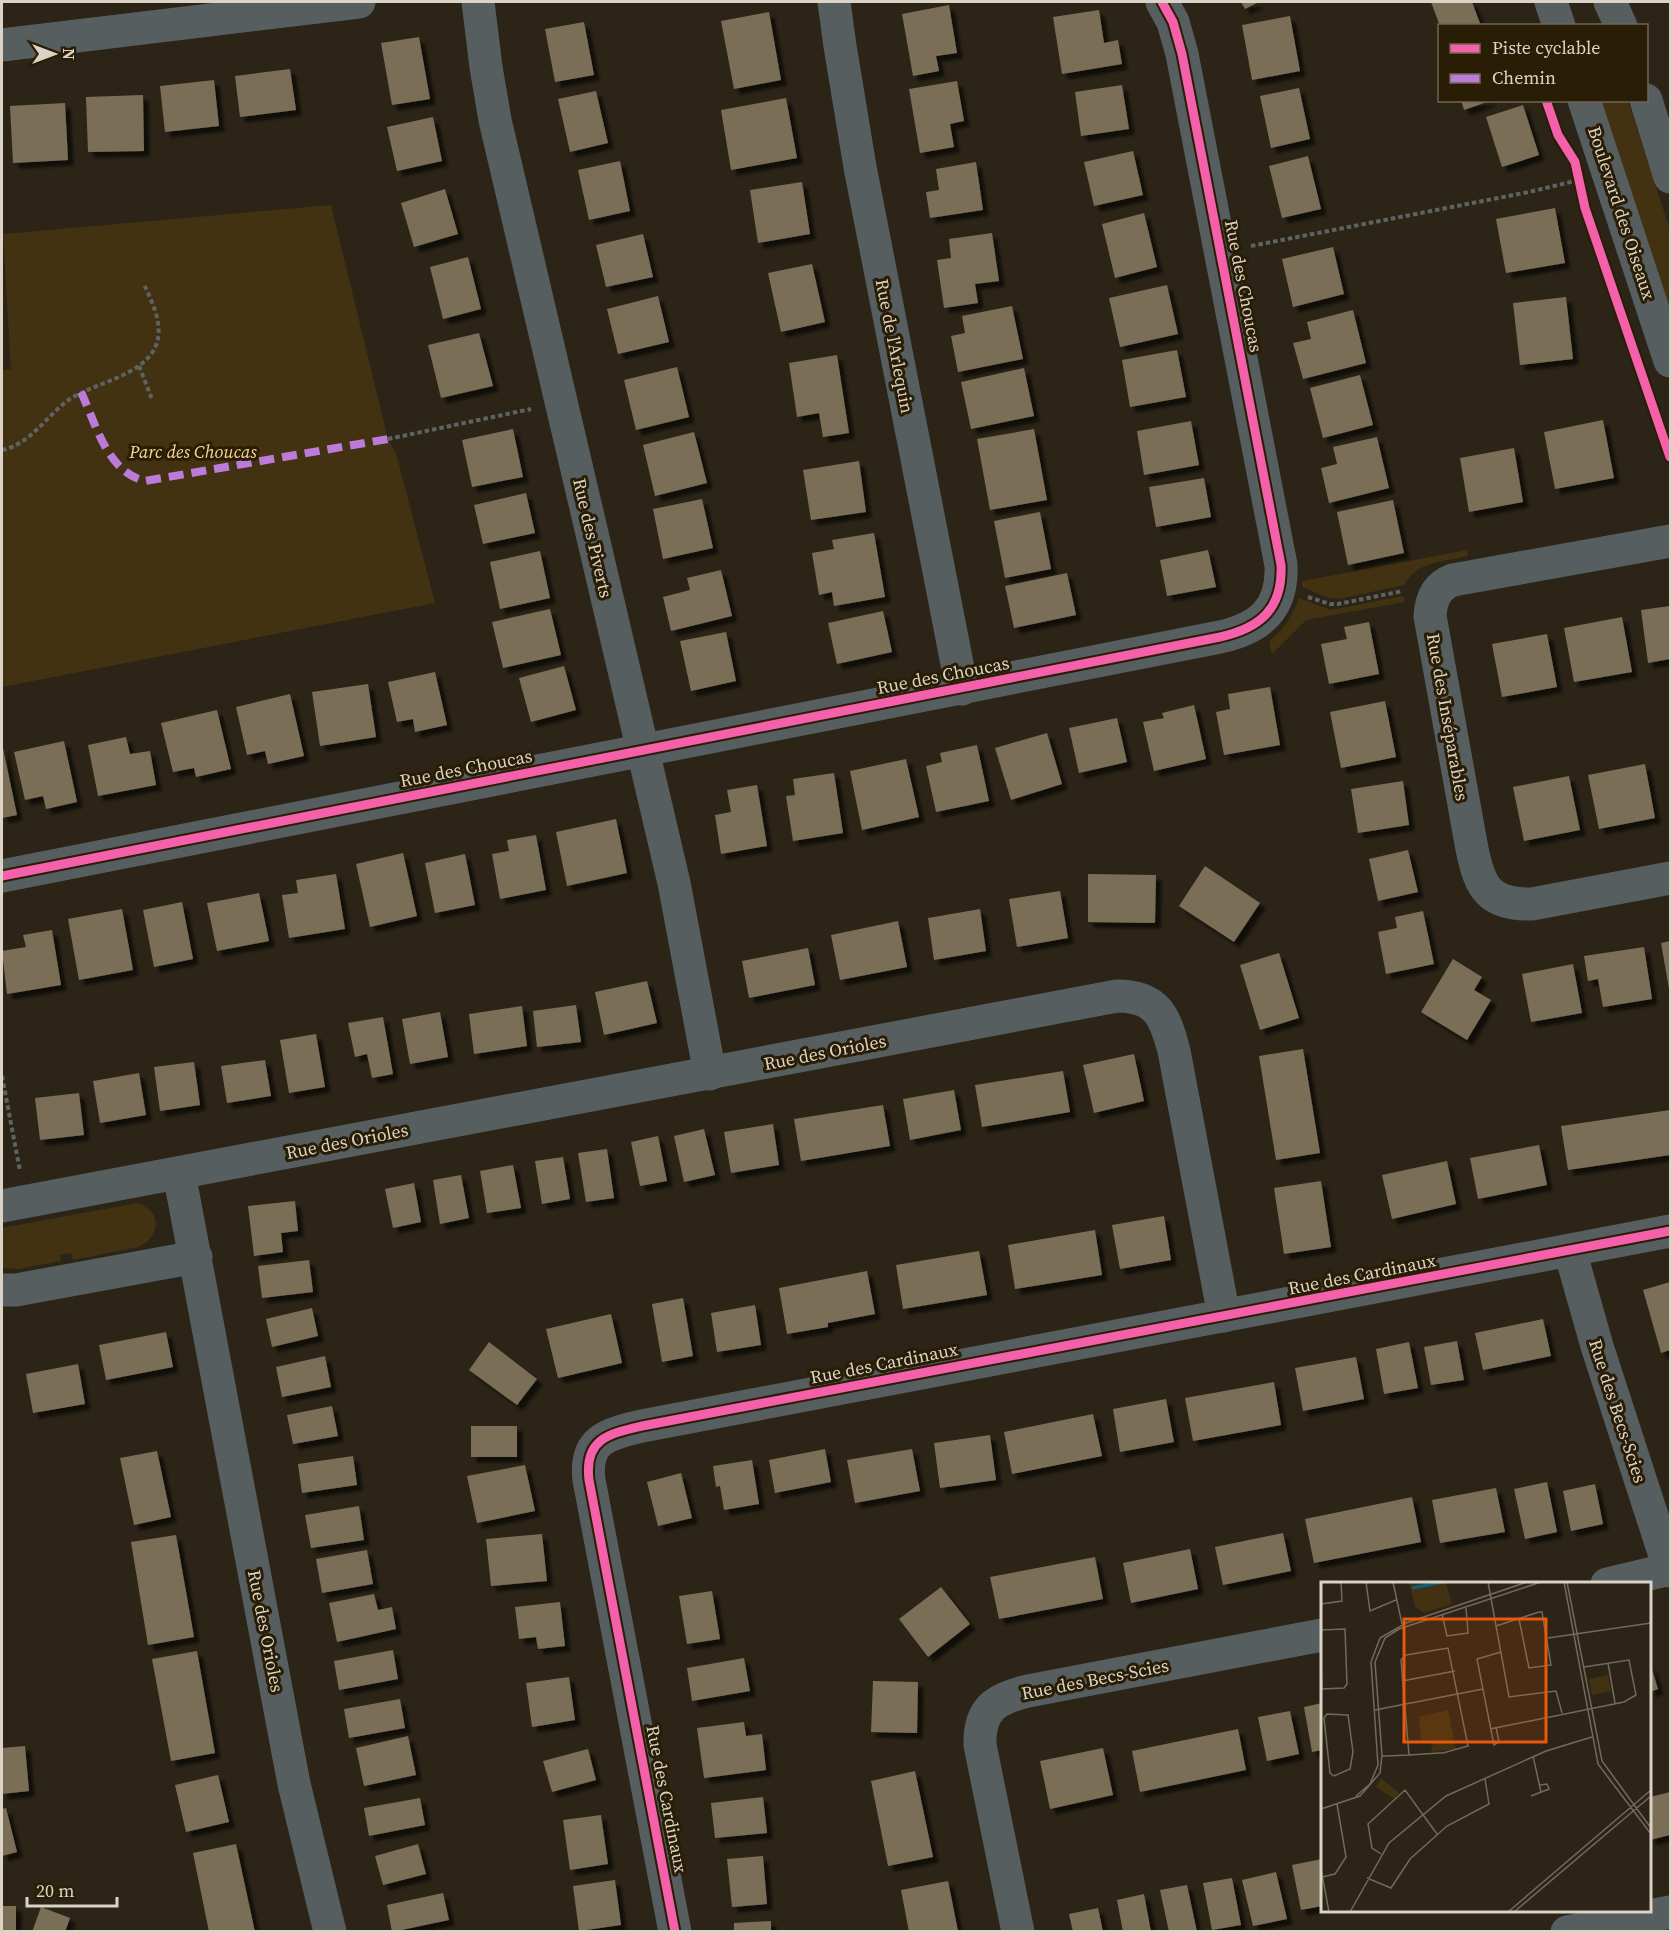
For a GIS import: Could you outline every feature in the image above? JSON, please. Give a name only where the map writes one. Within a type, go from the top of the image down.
[{"type":"street","points":[[2,45],[359,2]]},
{"type":"street","name":"Rue des Piverts","points":[[478,2],[495,120],[681,913],[710,1074]]},
{"type":"street","name":"Rue de l'Arlequin","points":[[834,2],[860,166],[962,689]]},
{"type":"street","name":"Rue des Choucas","points":[[2,876],[962,689],[1237,633],[1259,622],[1268,614],[1278,595],[1282,576],[1279,549],[1182,54],[1173,22],[1162,2]]},
{"type":"street","points":[[1551,2],[1558,24]]},
{"type":"street","points":[[1610,2],[1620,24]]},
{"type":"street","name":"Boulevard des Oiseaux","points":[[1585,102],[1671,361]]},
{"type":"street","points":[[1647,102],[1671,177]]},
{"type":"street","name":"Rue des Inséparables","points":[[1671,541],[1453,580],[1437,591],[1430,616],[1472,849],[1477,872],[1488,892],[1498,899],[1512,903],[1532,904],[1671,878]]},
{"type":"street","name":"Rue des Orioles","points":[[2,1206],[1117,996],[1129,996],[1150,1002],[1166,1022],[1174,1051],[1224,1316]]},
{"type":"street","name":"Rue des Orioles","points":[[178,1173],[294,1784],[330,1932]]},
{"type":"street","name":"Rue des Cardinaux","points":[[675,1932],[589,1480],[588,1460],[595,1445],[608,1436],[642,1426],[1671,1231]]},
{"type":"street","name":"Rue des Becs-Scies","points":[[1570,1251],[1593,1335],[1670,1570],[1616,1582]]},
{"type":"street","points":[[2,1290],[16,1290],[148,1268],[195,1257]]},
{"type":"street","name":"Rue des Becs-Scies","points":[[1018,1932],[980,1745],[982,1722],[991,1707],[998,1701],[1028,1691],[1321,1635]]},
{"type":"street","points":[[1567,1932],[1671,1912]]},
{"type":"path","points":[[1240,249],[1567,178],[1580,183]]},
{"type":"path","points":[[2,450],[28,437],[56,410],[74,397],[129,373],[147,359],[156,345],[159,326],[144,284]]},
{"type":"path","points":[[139,366],[152,399]]},
{"type":"path","points":[[388,439],[540,407]]},
{"type":"path","points":[[1300,593],[1330,604],[1338,604],[1404,591]]},
{"type":"path","points":[[2,1076],[22,1180]]},
{"type":"green space","points":[[1592,102],[1628,102],[1670,230],[1670,335]]},
{"type":"green space","name":"Parc des Choucas","points":[[331,205],[388,439],[396,453],[435,603],[2,687],[2,370],[11,369],[3,234]]},
{"type":"green space","points":[[1467,550],[1468,556],[1441,561],[1416,571],[1404,585],[1339,599],[1329,598],[1302,587],[1302,581]]},
{"type":"green space","points":[[1403,596],[1405,602],[1306,620],[1272,654],[1269,641],[1287,622],[1299,598],[1331,610]]},
{"type":"green space","points":[[137,1203],[151,1212],[156,1224],[151,1237],[138,1247],[73,1260],[71,1253],[60,1255],[61,1261],[18,1269],[2,1268],[2,1228]]},
{"type":"building","points":[[1241,2],[1259,2],[1245,9]]},
{"type":"building","points":[[1431,2],[1472,2],[1480,24],[1439,24]]},
{"type":"building","points":[[949,5],[957,53],[936,56],[939,71],[913,76],[902,14]]},
{"type":"building","points":[[1099,10],[1104,43],[1118,40],[1122,64],[1062,74],[1053,17]]},
{"type":"building","points":[[769,12],[781,80],[734,89],[721,21]]},
{"type":"building","points":[[1290,16],[1300,71],[1252,80],[1242,25]]},
{"type":"building","points":[[584,22],[594,75],[555,82],[545,29]]},
{"type":"building","points":[[419,37],[430,99],[392,105],[381,43]]},
{"type":"building","points":[[290,69],[296,110],[240,117],[235,76]]},
{"type":"building","points":[[214,80],[219,126],[165,132],[160,86]]},
{"type":"building","points":[[957,81],[964,121],[950,124],[954,147],[920,153],[909,89]]},
{"type":"building","points":[[1122,85],[1129,129],[1081,136],[1075,92]]},
{"type":"building","points":[[1299,88],[1310,139],[1271,148],[1260,96]]},
{"type":"building","points":[[596,91],[608,143],[570,152],[558,99]]},
{"type":"building","points":[[143,95],[144,151],[88,152],[86,97]]},
{"type":"building","points":[[786,98],[797,158],[731,170],[721,110]]},
{"type":"building","points":[[1462,102],[1487,102],[1464,110]]},
{"type":"building","points":[[65,103],[68,160],[13,163],[10,106]]},
{"type":"building","points":[[1523,105],[1539,155],[1502,167],[1486,117]]},
{"type":"building","points":[[433,117],[442,161],[397,171],[387,127]]},
{"type":"building","points":[[1133,151],[1143,195],[1094,206],[1084,162]]},
{"type":"building","points":[[1308,156],[1321,209],[1282,218],[1269,166]]},
{"type":"building","points":[[620,161],[630,211],[589,220],[578,170]]},
{"type":"building","points":[[976,162],[983,210],[930,218],[926,192],[939,190],[936,169]]},
{"type":"building","points":[[802,182],[810,234],[758,243],[750,190]]},
{"type":"building","points":[[445,189],[458,234],[414,247],[401,203]]},
{"type":"building","points":[[1555,208],[1565,263],[1506,273],[1496,219]]},
{"type":"building","points":[[1144,213],[1157,267],[1115,278],[1102,224]]},
{"type":"building","points":[[992,233],[999,281],[975,284],[978,303],[944,308],[937,260],[951,258],[949,239]]},
{"type":"building","points":[[643,234],[653,277],[606,287],[596,245]]},
{"type":"building","points":[[1333,247],[1344,294],[1293,307],[1282,259]]},
{"type":"building","points":[[468,257],[481,309],[443,319],[430,267]]},
{"type":"building","points":[[812,264],[825,322],[781,332],[768,273]]},
{"type":"building","points":[[1167,285],[1178,334],[1120,347],[1109,298]]},
{"type":"building","points":[[658,296],[669,342],[618,354],[607,309]]},
{"type":"building","points":[[1566,297],[1573,359],[1520,365],[1513,303]]},
{"type":"building","points":[[1012,306],[1023,359],[958,372],[951,336],[965,333],[962,316]]},
{"type":"building","points":[[1353,310],[1366,363],[1303,379],[1293,343],[1311,339],[1307,322]]},
{"type":"building","points":[[479,333],[493,386],[441,398],[428,345]]},
{"type":"building","points":[[1177,350],[1186,397],[1130,407],[1122,360]]},
{"type":"building","points":[[837,355],[849,433],[823,437],[819,413],[797,417],[789,363]]},
{"type":"building","points":[[677,367],[689,417],[636,430],[624,380]]},
{"type":"building","points":[[1024,368],[1034,416],[971,429],[961,382]]},
{"type":"building","points":[[1360,375],[1373,425],[1323,438],[1310,388]]},
{"type":"building","points":[[1603,420],[1614,478],[1555,489],[1544,432]]},
{"type":"building","points":[[1191,421],[1199,465],[1144,475],[1137,431]]},
{"type":"building","points":[[513,429],[523,477],[472,487],[462,440]]},
{"type":"building","points":[[1034,429],[1047,500],[990,510],[977,439]]},
{"type":"building","points":[[694,432],[707,483],[655,496],[643,445]]},
{"type":"building","points":[[1377,437],[1389,488],[1329,503],[1321,468],[1337,464],[1333,447]]},
{"type":"building","points":[[1514,448],[1523,502],[1469,512],[1460,458]]},
{"type":"building","points":[[859,461],[866,512],[811,520],[803,470]]},
{"type":"building","points":[[1204,478],[1211,517],[1156,527],[1149,487]]},
{"type":"building","points":[[526,493],[535,533],[483,544],[474,505]]},
{"type":"building","points":[[702,499],[713,548],[663,559],[653,509]]},
{"type":"building","points":[[1393,500],[1404,553],[1348,565],[1337,512]]},
{"type":"building","points":[[1040,512],[1051,569],[1005,578],[994,521]]},
{"type":"building","points":[[874,533],[885,597],[834,606],[832,592],[819,595],[812,553],[834,549],[832,540]]},
{"type":"building","points":[[1208,550],[1216,587],[1167,596],[1160,560]]},
{"type":"building","points":[[540,551],[550,598],[500,609],[490,562]]},
{"type":"building","points":[[721,570],[732,616],[671,631],[663,597],[690,590],[687,578]]},
{"type":"building","points":[[1067,573],[1076,615],[1014,628],[1005,586]]},
{"type":"building","points":[[1670,606],[1670,659],[1648,663],[1641,610]]},
{"type":"building","points":[[550,609],[561,655],[503,668],[492,622]]},
{"type":"building","points":[[883,611],[892,652],[837,664],[828,623]]},
{"type":"building","points":[[1622,617],[1632,672],[1574,682],[1564,628]]},
{"type":"building","points":[[1369,622],[1379,674],[1329,684],[1321,644],[1347,639],[1344,627]]},
{"type":"building","points":[[726,632],[736,681],[691,691],[680,641]]},
{"type":"building","points":[[1547,634],[1557,687],[1502,697],[1492,644]]},
{"type":"building","points":[[564,666],[576,710],[531,722],[519,678]]},
{"type":"building","points":[[435,672],[447,725],[415,732],[413,719],[397,722],[388,682]]},
{"type":"building","points":[[368,684],[376,737],[320,746],[312,692]]},
{"type":"building","points":[[1270,687],[1280,745],[1224,755],[1216,712],[1230,709],[1228,694]]},
{"type":"building","points":[[290,694],[304,756],[268,764],[265,751],[247,755],[236,707]]},
{"type":"building","points":[[1385,701],[1396,757],[1341,768],[1330,712]]},
{"type":"building","points":[[1194,705],[1206,759],[1154,771],[1143,722],[1164,718],[1162,713]]},
{"type":"building","points":[[217,710],[231,769],[196,777],[194,768],[173,772],[161,723]]},
{"type":"building","points":[[1117,718],[1127,762],[1079,773],[1069,728]]},
{"type":"building","points":[[1047,733],[1062,784],[1011,800],[995,748]]},
{"type":"building","points":[[126,737],[130,754],[150,751],[156,785],[98,796],[88,745]]},
{"type":"building","points":[[64,741],[77,802],[46,809],[43,796],[25,800],[14,752]]},
{"type":"building","points":[[977,745],[989,801],[936,812],[926,766],[942,762],[940,753]]},
{"type":"building","points":[[2,748],[17,815],[2,818]]},
{"type":"building","points":[[906,759],[919,817],[862,830],[850,771]]},
{"type":"building","points":[[1645,764],[1655,818],[1599,829],[1588,775]]},
{"type":"building","points":[[834,773],[843,833],[793,841],[786,796],[795,795],[793,779]]},
{"type":"building","points":[[1569,776],[1580,830],[1524,841],[1513,787]]},
{"type":"building","points":[[1403,781],[1409,825],[1358,833],[1351,789]]},
{"type":"building","points":[[757,785],[767,846],[721,854],[715,815],[731,812],[727,790]]},
{"type":"building","points":[[616,819],[627,873],[567,886],[556,832]]},
{"type":"building","points":[[536,835],[546,890],[500,899],[492,854],[509,851],[507,840]]},
{"type":"building","points":[[1408,850],[1418,892],[1378,901],[1369,859]]},
{"type":"building","points":[[403,853],[417,916],[370,927],[356,864]]},
{"type":"building","points":[[465,854],[475,905],[435,913],[425,863]]},
{"type":"building","points":[[1205,866],[1260,903],[1234,942],[1179,906]]},
{"type":"building","points":[[336,874],[345,929],[289,938],[282,895],[298,893],[296,880]]},
{"type":"building","points":[[1088,874],[1156,875],[1155,923],[1088,922]]},
{"type":"building","points":[[1060,891],[1068,938],[1017,947],[1009,899]]},
{"type":"building","points":[[259,893],[269,941],[217,951],[207,903]]},
{"type":"building","points":[[182,902],[193,959],[154,967],[143,910]]},
{"type":"building","points":[[122,909],[133,970],[79,980],[68,919]]},
{"type":"building","points":[[980,909],[986,951],[934,960],[928,918]]},
{"type":"building","points":[[1423,911],[1434,964],[1386,974],[1378,932],[1397,928],[1395,917]]},
{"type":"building","points":[[898,921],[907,967],[840,980],[831,935]]},
{"type":"building","points":[[52,930],[61,985],[7,994],[2,951],[26,947],[23,935]]},
{"type":"building","points":[[1670,941],[1670,989],[1669,989],[1661,943]]},
{"type":"building","points":[[1644,947],[1652,999],[1603,1007],[1598,979],[1588,981],[1584,956]]},
{"type":"building","points":[[808,948],[815,985],[749,998],[742,961]]},
{"type":"building","points":[[1279,953],[1299,1018],[1260,1030],[1240,965]]},
{"type":"building","points":[[1453,959],[1482,977],[1474,990],[1491,1000],[1467,1040],[1421,1012]]},
{"type":"building","points":[[1573,964],[1582,1013],[1531,1022],[1522,974]]},
{"type":"building","points":[[647,981],[657,1023],[604,1035],[595,992]]},
{"type":"building","points":[[576,1005],[581,1042],[537,1047],[533,1011]]},
{"type":"building","points":[[522,1006],[527,1046],[474,1054],[469,1014]]},
{"type":"building","points":[[440,1012],[448,1057],[410,1064],[402,1019]]},
{"type":"building","points":[[383,1017],[393,1074],[372,1078],[367,1054],[355,1057],[348,1023]]},
{"type":"building","points":[[316,1034],[325,1087],[289,1093],[280,1040]]},
{"type":"building","points":[[1303,1049],[1320,1153],[1276,1160],[1259,1056]]},
{"type":"building","points":[[1134,1054],[1144,1101],[1094,1113],[1083,1065]]},
{"type":"building","points":[[265,1060],[271,1096],[227,1103],[221,1066]]},
{"type":"building","points":[[194,1062],[200,1105],[160,1111],[154,1067]]},
{"type":"building","points":[[1063,1071],[1070,1112],[982,1127],[975,1085]]},
{"type":"building","points":[[139,1073],[146,1115],[100,1123],[93,1081]]},
{"type":"building","points":[[954,1090],[961,1130],[910,1140],[903,1099]]},
{"type":"building","points":[[79,1093],[84,1135],[40,1140],[35,1098]]},
{"type":"building","points":[[883,1105],[890,1146],[801,1161],[794,1119]]},
{"type":"building","points":[[1670,1110],[1670,1155],[1568,1170],[1561,1126]]},
{"type":"building","points":[[773,1124],[779,1165],[731,1173],[724,1132]]},
{"type":"building","points":[[704,1129],[715,1175],[684,1182],[674,1136]]},
{"type":"building","points":[[658,1136],[667,1181],[640,1186],[631,1142]]},
{"type":"building","points":[[1539,1145],[1547,1185],[1478,1199],[1470,1158]]},
{"type":"building","points":[[607,1149],[614,1198],[586,1202],[578,1153]]},
{"type":"building","points":[[563,1157],[570,1199],[542,1204],[535,1161]]},
{"type":"building","points":[[1447,1161],[1456,1204],[1392,1219],[1382,1175]]},
{"type":"building","points":[[513,1165],[521,1208],[487,1213],[480,1171]]},
{"type":"building","points":[[461,1175],[469,1218],[440,1224],[433,1180]]},
{"type":"building","points":[[1321,1181],[1331,1247],[1284,1254],[1274,1188]]},
{"type":"building","points":[[414,1183],[421,1222],[393,1228],[385,1189]]},
{"type":"building","points":[[295,1201],[298,1231],[281,1233],[283,1252],[254,1256],[248,1206]]},
{"type":"building","points":[[1164,1216],[1171,1260],[1120,1269],[1112,1225]]},
{"type":"building","points":[[1095,1230],[1102,1275],[1015,1289],[1008,1245]]},
{"type":"building","points":[[979,1251],[987,1295],[903,1309],[896,1265]]},
{"type":"building","points":[[309,1260],[313,1292],[262,1298],[258,1266]]},
{"type":"building","points":[[867,1271],[875,1314],[828,1323],[828,1327],[787,1334],[779,1288]]},
{"type":"building","points":[[1670,1282],[1670,1350],[1661,1353],[1643,1290]]},
{"type":"building","points":[[683,1298],[693,1356],[662,1362],[652,1304]]},
{"type":"building","points":[[755,1305],[761,1345],[717,1352],[711,1313]]},
{"type":"building","points":[[312,1308],[318,1336],[272,1347],[266,1319]]},
{"type":"building","points":[[611,1314],[622,1363],[558,1378],[546,1329]]},
{"type":"building","points":[[1543,1319],[1551,1356],[1483,1370],[1475,1333]]},
{"type":"building","points":[[166,1332],[173,1367],[106,1380],[99,1345]]},
{"type":"building","points":[[1457,1341],[1464,1380],[1431,1385],[1424,1347]]},
{"type":"building","points":[[489,1342],[537,1379],[517,1405],[469,1370]]},
{"type":"building","points":[[1409,1342],[1418,1388],[1384,1394],[1376,1349]]},
{"type":"building","points":[[325,1356],[331,1387],[282,1397],[276,1367]]},
{"type":"building","points":[[1356,1357],[1364,1399],[1303,1411],[1295,1368]]},
{"type":"building","points":[[78,1364],[85,1404],[33,1413],[26,1374]]},
{"type":"building","points":[[1274,1382],[1281,1425],[1193,1441],[1185,1398]]},
{"type":"building","points":[[1166,1399],[1174,1442],[1120,1452],[1113,1409]]},
{"type":"building","points":[[332,1406],[338,1436],[293,1444],[287,1415]]},
{"type":"building","points":[[1093,1414],[1102,1456],[1012,1474],[1004,1432]]},
{"type":"building","points":[[471,1426],[517,1426],[517,1457],[471,1457]]},
{"type":"building","points":[[990,1435],[996,1480],[940,1488],[934,1443]]},
{"type":"building","points":[[825,1449],[831,1482],[775,1493],[769,1460]]},
{"type":"building","points":[[912,1449],[920,1491],[855,1503],[847,1460]]},
{"type":"building","points":[[157,1451],[171,1517],[134,1525],[120,1458]]},
{"type":"building","points":[[353,1456],[357,1485],[302,1493],[298,1464]]},
{"type":"building","points":[[752,1460],[759,1504],[724,1510],[720,1486],[716,1487],[713,1466]]},
{"type":"building","points":[[525,1465],[535,1511],[477,1523],[467,1476]]},
{"type":"building","points":[[681,1473],[692,1518],[658,1526],[647,1482]]},
{"type":"building","points":[[1547,1482],[1557,1532],[1525,1539],[1514,1489]]},
{"type":"building","points":[[1595,1484],[1603,1524],[1571,1531],[1563,1491]]},
{"type":"building","points":[[1496,1488],[1505,1532],[1440,1543],[1432,1500]]},
{"type":"building","points":[[1412,1497],[1421,1542],[1314,1563],[1305,1519]]},
{"type":"building","points":[[359,1506],[364,1540],[311,1548],[305,1515]]},
{"type":"building","points":[[1283,1533],[1291,1571],[1223,1585],[1215,1547]]},
{"type":"building","points":[[542,1534],[547,1581],[491,1586],[486,1539]]},
{"type":"building","points":[[176,1535],[194,1637],[148,1645],[131,1542]]},
{"type":"building","points":[[1190,1549],[1198,1589],[1131,1603],[1123,1563]]},
{"type":"building","points":[[367,1550],[373,1584],[322,1593],[316,1559]]},
{"type":"building","points":[[1095,1557],[1103,1599],[999,1619],[990,1577]]},
{"type":"building","points":[[941,1587],[970,1624],[928,1657],[899,1619]]},
{"type":"building","points":[[712,1591],[720,1639],[687,1644],[679,1596]]},
{"type":"building","points":[[374,1594],[378,1610],[392,1607],[396,1629],[337,1642],[329,1603]]},
{"type":"building","points":[[560,1602],[565,1646],[538,1649],[536,1637],[519,1639],[515,1607]]},
{"type":"building","points":[[393,1650],[398,1679],[339,1690],[334,1661]]},
{"type":"building","points":[[197,1651],[215,1753],[171,1761],[152,1659]]},
{"type":"building","points":[[744,1658],[750,1691],[692,1701],[687,1668]]},
{"type":"building","points":[[1651,1666],[1658,1689],[1651,1692]]},
{"type":"building","points":[[569,1677],[575,1720],[532,1727],[526,1683]]},
{"type":"building","points":[[873,1681],[918,1682],[917,1733],[871,1732]]},
{"type":"building","points":[[400,1699],[405,1728],[349,1738],[344,1709]]},
{"type":"building","points":[[1321,1703],[1321,1750],[1312,1752],[1304,1707]]},
{"type":"building","points":[[1290,1711],[1299,1754],[1267,1761],[1258,1717]]},
{"type":"building","points":[[744,1722],[746,1736],[762,1734],[766,1770],[704,1778],[697,1728]]},
{"type":"building","points":[[1238,1729],[1246,1770],[1140,1792],[1132,1751]]},
{"type":"building","points":[[408,1736],[416,1775],[364,1786],[356,1748]]},
{"type":"building","points":[[25,1746],[29,1791],[2,1794],[2,1748]]},
{"type":"building","points":[[1103,1748],[1113,1795],[1050,1809],[1040,1761]]},
{"type":"building","points":[[588,1749],[596,1780],[552,1792],[543,1761]]},
{"type":"building","points":[[915,1771],[933,1857],[888,1866],[871,1781]]},
{"type":"building","points":[[218,1775],[229,1822],[186,1832],[175,1785]]},
{"type":"building","points":[[1670,1792],[1670,1835],[1651,1840],[1651,1797]]},
{"type":"building","points":[[763,1797],[767,1833],[715,1838],[711,1803]]},
{"type":"building","points":[[420,1798],[425,1825],[369,1836],[364,1808]]},
{"type":"building","points":[[6,1808],[17,1852],[2,1856],[2,1809]]},
{"type":"building","points":[[601,1815],[608,1864],[570,1870],[563,1820]]},
{"type":"building","points":[[236,1844],[255,1932],[209,1932],[193,1853]]},
{"type":"building","points":[[418,1844],[426,1874],[383,1885],[375,1856]]},
{"type":"building","points":[[763,1856],[767,1904],[732,1907],[727,1859]]},
{"type":"building","points":[[1321,1859],[1321,1906],[1301,1910],[1292,1865]]},
{"type":"building","points":[[1276,1872],[1287,1919],[1253,1926],[1242,1880]]},
{"type":"building","points":[[1232,1878],[1241,1925],[1212,1930],[1203,1883]]},
{"type":"building","points":[[615,1880],[621,1925],[579,1931],[573,1886]]},
{"type":"building","points":[[948,1881],[958,1931],[909,1932],[901,1890]]},
{"type":"building","points":[[1187,1885],[1197,1932],[1169,1932],[1160,1890]]},
{"type":"building","points":[[443,1893],[449,1920],[392,1932],[387,1905]]},
{"type":"building","points":[[1144,1894],[1151,1932],[1123,1932],[1117,1900]]},
{"type":"building","points":[[2,1906],[16,1906],[16,1932],[2,1932]]},
{"type":"building","points":[[41,1907],[70,1918],[65,1932],[32,1932]]},
{"type":"building","points":[[1098,1908],[1103,1932],[1073,1932],[1069,1914]]},
{"type":"building","points":[[771,1921],[771,1932],[734,1932],[734,1923]]},
{"type":"marked path","points":[[81,392],[104,445],[112,457],[121,468],[145,481],[388,439]]},
{"type":"cycle path","points":[[2,876],[1220,637],[1247,628],[1257,622],[1273,605],[1278,594],[1281,565],[1182,54],[1173,22],[1162,2]]},
{"type":"cycle path","points":[[1547,102],[1558,135],[1575,162],[1585,208],[1670,457]]},
{"type":"cycle path","points":[[675,1932],[589,1480],[590,1455],[601,1441],[619,1432],[642,1426],[1670,1231]]}]
